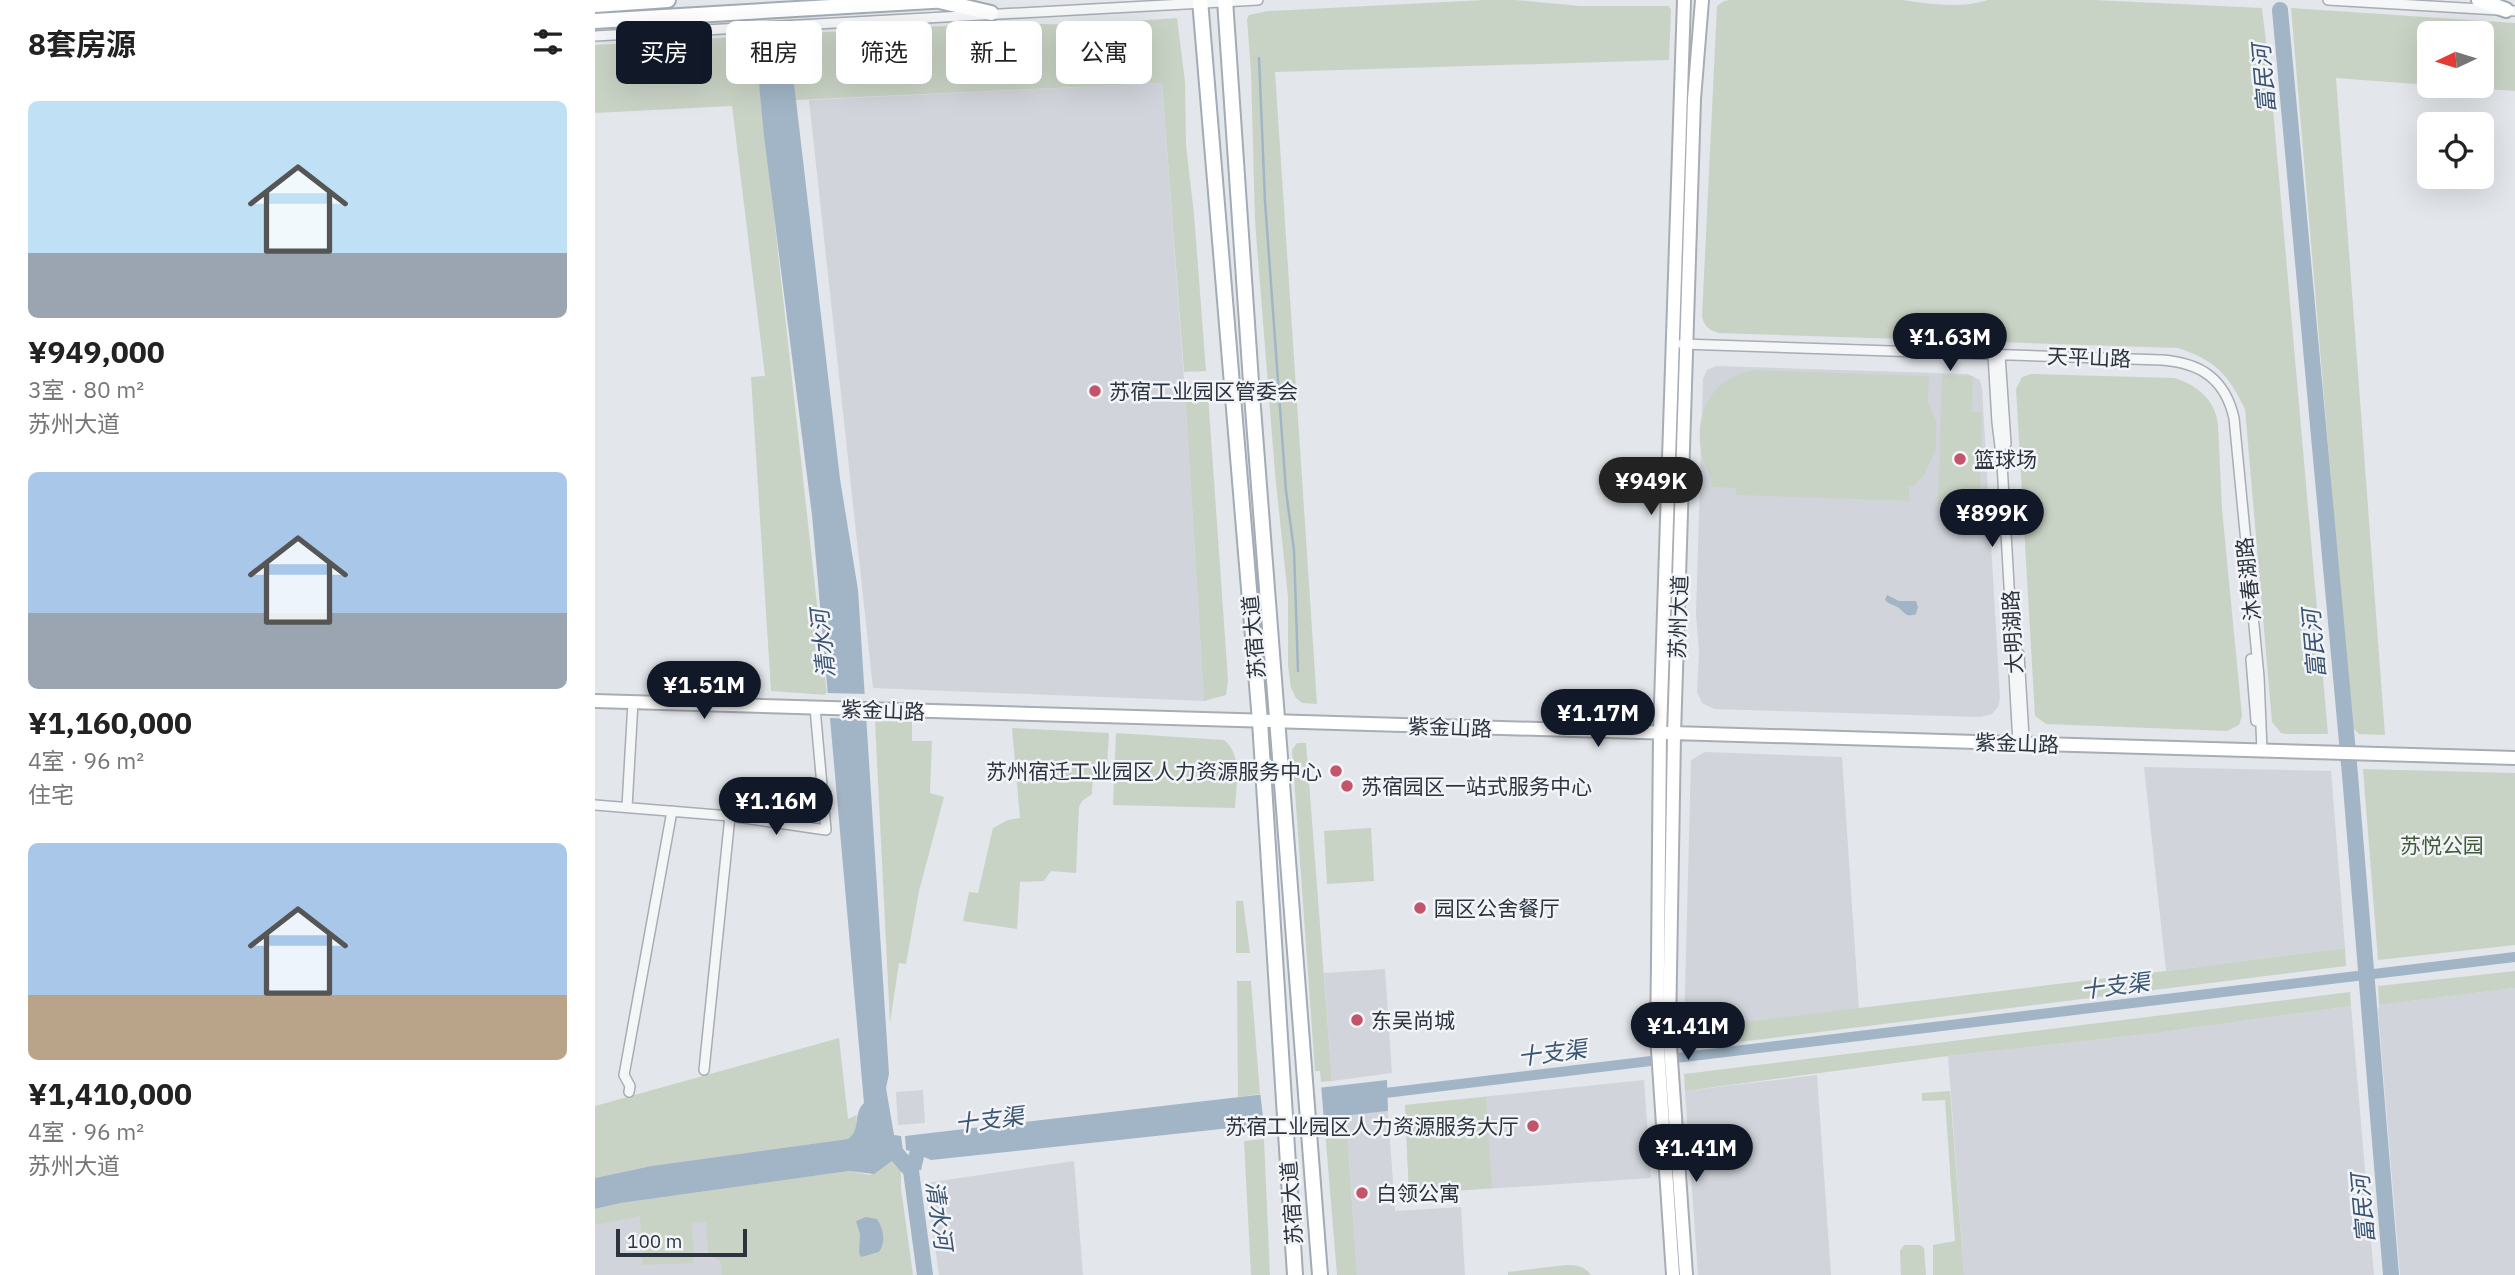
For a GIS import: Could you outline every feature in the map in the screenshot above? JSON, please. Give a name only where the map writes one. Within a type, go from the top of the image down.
[{"type":"main road","points":[[595,5],[668,0]]},
{"type":"main road","points":[[595,21],[949,0]]},
{"type":"main road","points":[[2479,0],[2510,11]]},
{"type":"main road","points":[[938,1],[991,13]]},
{"type":"main road","name":"苏宿大道","points":[[1200,1],[1260,722],[1295,1275]]},
{"type":"main road","name":"苏宿大道","points":[[1225,1],[1251,382],[1320,1275]]},
{"type":"street","points":[[595,36],[1200,1],[1258,0]]},
{"type":"street","name":"苏州大道","points":[[1663,1033],[1674,735],[1684,0]]},
{"type":"street","name":"苏州大道","points":[[1686,1275],[1663,1033],[1660,734],[1694,99],[1702,0]]},
{"type":"street","points":[[2328,0],[2510,11]]},
{"type":"street","name":"天平山路","points":[[1680,347],[2173,365],[2195,372],[2212,384],[2229,407]]},
{"type":"street","name":"大明湖路","points":[[1997,357],[2021,743]]},
{"type":"street","name":"沐春湖路","points":[[2229,407],[2259,751]]},
{"type":"street","name":"紫金山路","points":[[595,701],[2515,758]]},
{"type":"street","points":[[627,807],[633,702]]},
{"type":"street","points":[[595,805],[730,816],[826,830],[815,708]]},
{"type":"street","points":[[629,1092],[630,1086],[624,1075],[672,811]]},
{"type":"street","points":[[704,1070],[730,816]]},
{"type":"street","name":"苏州大道","points":[[1668,1096],[1673,1275]]},
{"type":"shaded area","points":[[1162,83],[1204,701],[873,688],[809,100]]},
{"type":"shaded area","points":[[1717,366],[1968,374],[1980,380],[2000,698],[1998,707],[1992,714],[1980,717],[1714,709],[1702,703],[1697,692],[1699,652],[1696,614],[1703,379],[1707,370]]},
{"type":"shaded area","points":[[1705,752],[1842,757],[1859,1009],[1684,1029],[1691,760]]},
{"type":"shaded area","points":[[2144,767],[2331,771],[2345,948],[2166,971]]},
{"type":"shaded area","points":[[1385,969],[1392,1073],[1332,1081],[1324,973]]},
{"type":"shaded area","points":[[2515,988],[2515,1275],[2400,1275],[2379,1005]]},
{"type":"shaded area","points":[[2351,1006],[2374,1275],[1964,1275],[1948,1056],[2156,1033]]},
{"type":"shaded area","points":[[1817,1075],[1831,1275],[1698,1275],[1685,1091]]},
{"type":"shaded area","points":[[1644,1080],[1651,1178],[1409,1194],[1405,1105]]},
{"type":"shaded area","points":[[923,1090],[925,1123],[898,1125],[896,1092]]},
{"type":"shaded area","points":[[1388,1111],[1395,1211],[1461,1207],[1465,1275],[1357,1275],[1346,1115]]},
{"type":"shaded area","points":[[1074,1161],[1083,1275],[939,1275],[926,1183]]},
{"type":"shaded area","points":[[686,1208],[913,1275],[595,1275],[595,1225]]},
{"type":"green space","points":[[1485,0],[1580,6],[1669,6],[1669,60],[1275,72],[1317,704],[1302,703],[1291,688],[1288,665],[1288,597],[1275,473],[1255,221],[1247,19],[1249,15],[1268,11]]},
{"type":"green space","points":[[1729,0],[1902,0],[1956,5],[1988,0],[2094,0],[2262,8],[2328,734],[2281,733],[2272,722],[2245,409],[2233,386],[2211,363],[2178,348],[1719,333],[1705,323],[1702,317],[1717,6]]},
{"type":"green space","points":[[2291,8],[2485,21],[2417,21],[2417,84],[2336,78],[2385,735],[2359,734],[2352,727]]},
{"type":"green space","points":[[1177,18],[1185,82],[1186,145],[1206,371],[1184,372],[1162,83],[1152,83],[1152,21],[1134,21]]},
{"type":"green space","points":[[2494,22],[2515,23],[2515,91],[2494,90]]},
{"type":"green space","points":[[1042,24],[1056,24],[1056,84],[1140,84],[796,100],[794,84],[822,84],[822,32],[836,32],[836,84],[932,84],[932,27],[946,26],[946,84],[1042,84]]},
{"type":"green space","points":[[712,38],[726,38],[726,84],[759,84],[827,695],[771,691],[751,377],[765,376],[732,106],[595,113],[595,45],[616,44],[616,84],[712,84]]},
{"type":"green space","points":[[1754,370],[1929,376],[1928,403],[1936,420],[1936,449],[1924,475],[1914,486],[1909,486],[1909,501],[1736,495],[1736,488],[1712,487],[1701,451],[1704,410],[1709,399],[1727,381]]},
{"type":"green space","points":[[2031,374],[2174,378],[2190,384],[2209,401],[2218,425],[2222,509],[2242,716],[2239,725],[2227,731],[2046,724],[2035,716],[2016,389],[2022,377]]},
{"type":"green space","name":"篮球场","points":[[1942,375],[1973,376],[1972,412],[1982,412],[1980,506],[1938,505]]},
{"type":"green space","points":[[1204,390],[1208,395],[1228,680],[1226,695],[1204,701],[1185,392]]},
{"type":"green space","points":[[875,721],[912,722],[912,741],[932,741],[930,793],[944,797],[919,891],[906,964],[899,963],[890,1023]]},
{"type":"green space","points":[[1012,728],[1109,733],[1107,769],[1100,769],[1093,781],[1092,794],[1082,801],[1079,807],[1076,873],[1051,871],[1044,881],[1020,882],[1017,929],[963,921],[969,892],[978,893],[993,828],[1008,820],[1020,818]]},
{"type":"green space","points":[[1116,733],[1224,740],[1230,746],[1236,762],[1235,808],[1113,805]]},
{"type":"green space","points":[[1297,743],[1306,743],[1332,1081],[1321,1082],[1320,1071],[1315,1071],[1292,750]]},
{"type":"green space","name":"苏悦公园","points":[[2363,769],[2515,773],[2515,945],[2378,960]]},
{"type":"green space","points":[[1371,828],[1374,881],[1327,884],[1324,831]]},
{"type":"green space","points":[[1236,901],[1243,901],[1250,953],[1236,953]]},
{"type":"green space","points":[[2345,948],[2346,966],[1684,1049],[1684,1029]]},
{"type":"green space","points":[[2515,971],[2515,988],[2379,1005],[2378,986]]},
{"type":"green space","points":[[1237,981],[1251,981],[1260,1094],[1238,1097]]},
{"type":"green space","points":[[2350,992],[2351,1006],[1685,1091],[1684,1074]]},
{"type":"green space","points":[[839,1038],[848,1119],[857,1115],[855,1131],[848,1139],[651,1166],[595,1178],[595,1106]]},
{"type":"green space","points":[[1950,1091],[1964,1275],[1933,1275],[1933,1245],[1955,1241],[1945,1100],[1922,1101],[1922,1093]]},
{"type":"green space","points":[[1486,1097],[1492,1188],[1409,1194],[1405,1105]]},
{"type":"green space","points":[[1346,1115],[1357,1275],[1337,1275],[1324,1118]]},
{"type":"green space","points":[[1264,1139],[1270,1275],[1251,1275],[1244,1141]]},
{"type":"green space","points":[[892,1161],[901,1172],[913,1275],[722,1275],[720,1261],[708,1254],[706,1222],[692,1223],[694,1263],[643,1265],[640,1216],[595,1225],[595,1209],[621,1203],[849,1171],[870,1175]]},
{"type":"green space","points":[[1904,1245],[1920,1245],[1924,1248],[1926,1275],[1901,1275],[1900,1251]]},
{"type":"green space","points":[[1566,1265],[1580,1267],[1591,1275],[1508,1275],[1508,1272]]},
{"type":"water","points":[[751,0],[774,21],[753,21]]},
{"type":"water","points":[[759,84],[794,84],[840,479],[858,590],[889,1074],[886,1088],[894,1135],[901,1136],[903,1151],[899,1152],[907,1159],[910,1151],[906,1150],[905,1136],[1387,1080],[1388,1111],[931,1160],[924,1157],[921,1170],[901,1172],[892,1161],[874,1174],[849,1171],[595,1209],[595,1178],[651,1166],[848,1139],[854,1131],[864,1103],[812,515]]},
{"type":"water","points":[[1887,595],[1899,601],[1916,601],[1916,614],[1906,614],[1889,603],[1885,600]]},
{"type":"water","points":[[866,1217],[877,1219],[883,1231],[883,1240],[879,1252],[861,1257],[860,1234],[856,1221]]},
{"type":"pier","points":[[748,0],[788,0],[790,21],[750,21]]},
{"type":"pier","points":[[825,693],[869,694],[870,719],[827,718]]},
{"type":"pier","points":[[1321,1084],[1324,1121],[1264,1126],[1260,1091]]},
{"type":"waterway","name":"富民河","points":[[2280,10],[2350,775],[2391,1275]]},
{"type":"waterway","points":[[1259,58],[1265,201],[1286,491],[1294,550],[1298,671]]},
{"type":"waterway","name":"十支渠","points":[[1377,1094],[2515,957]]},
{"type":"waterway","name":"清水河","points":[[897,1154],[911,1171],[925,1275]]},
{"type":"place","name":"苏宿工业园区管委会","points":[[1095,391]]},
{"type":"place","name":"篮球场","points":[[1960,459]]},
{"type":"place","name":"苏州宿迁工业园区人力资源服务中心","points":[[1336,771]]},
{"type":"place","name":"苏宿园区一站式服务中心","points":[[1347,786]]},
{"type":"place","name":"园区公舍餐厅","points":[[1420,908]]},
{"type":"place","name":"东吴尚城","points":[[1357,1020]]},
{"type":"place","name":"苏宿工业园区人力资源服务大厅","points":[[1533,1126]]},
{"type":"place","name":"白领公寓","points":[[1362,1193]]}]
